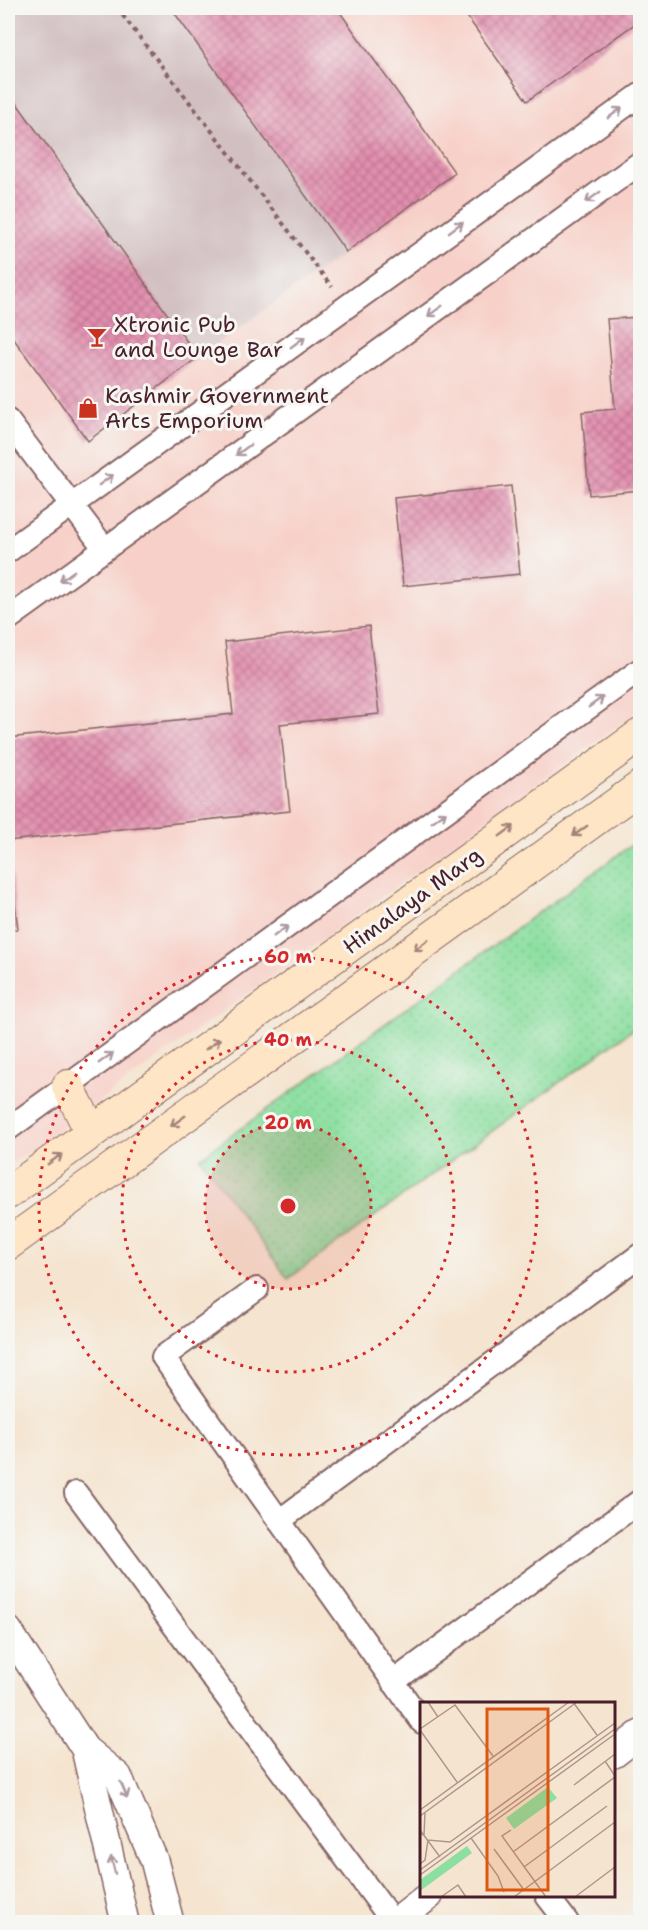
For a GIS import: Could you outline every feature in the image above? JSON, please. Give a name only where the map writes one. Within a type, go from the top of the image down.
[{"type":"main road","name":"Himalaya Marg","points":[[8,1193],[640,735]]},
{"type":"main road","name":"Himalaya Marg","points":[[8,1244],[640,787]]},
{"type":"main road","points":[[68,1086],[91,1132]]},
{"type":"street","points":[[8,551],[640,95]]},
{"type":"street","points":[[8,619],[640,163]]},
{"type":"street","points":[[8,421],[105,549]]},
{"type":"street","points":[[8,1130],[640,670]]},
{"type":"street","points":[[279,1521],[640,1255]]},
{"type":"street","points":[[257,1289],[163,1357],[420,1719]]},
{"type":"street","points":[[76,1493],[395,1923],[428,1897]]},
{"type":"street","points":[[393,1682],[640,1501]]},
{"type":"street","points":[[8,1630],[85,1749],[118,1776],[154,1860],[170,1923]]},
{"type":"street","points":[[615,1753],[640,1734]]},
{"type":"street","points":[[85,1749],[124,1923]]},
{"type":"street","points":[[547,1897],[567,1923]]},
{"type":"path","points":[[117,8],[348,306]]},
{"type":"shaded area","points":[[8,8],[640,8],[640,710],[8,1167]]},
{"type":"shaded area","points":[[8,8],[171,8],[346,252],[198,357],[8,91]]},
{"type":"green space","points":[[640,839],[640,1024],[288,1279],[200,1158]]},
{"type":"building","points":[[171,8],[337,8],[455,173],[346,252]]},
{"type":"building","points":[[461,8],[640,8],[640,20],[527,101]]},
{"type":"building","points":[[8,91],[198,357],[88,441],[8,331]]},
{"type":"building","points":[[640,317],[640,490],[589,495],[582,412],[615,409],[607,319]]},
{"type":"building","points":[[511,486],[520,574],[403,586],[394,498]]},
{"type":"building","points":[[369,626],[379,714],[280,724],[290,811],[8,841],[8,738],[233,714],[225,642]]},
{"type":"building","points":[[8,848],[18,929],[8,930]]},
{"type":"place","name":"Xtronic Pub and Lounge Bar","points":[[97,337]]},
{"type":"place","name":"Kashmir Government Arts Emporium","points":[[88,408]]}]
